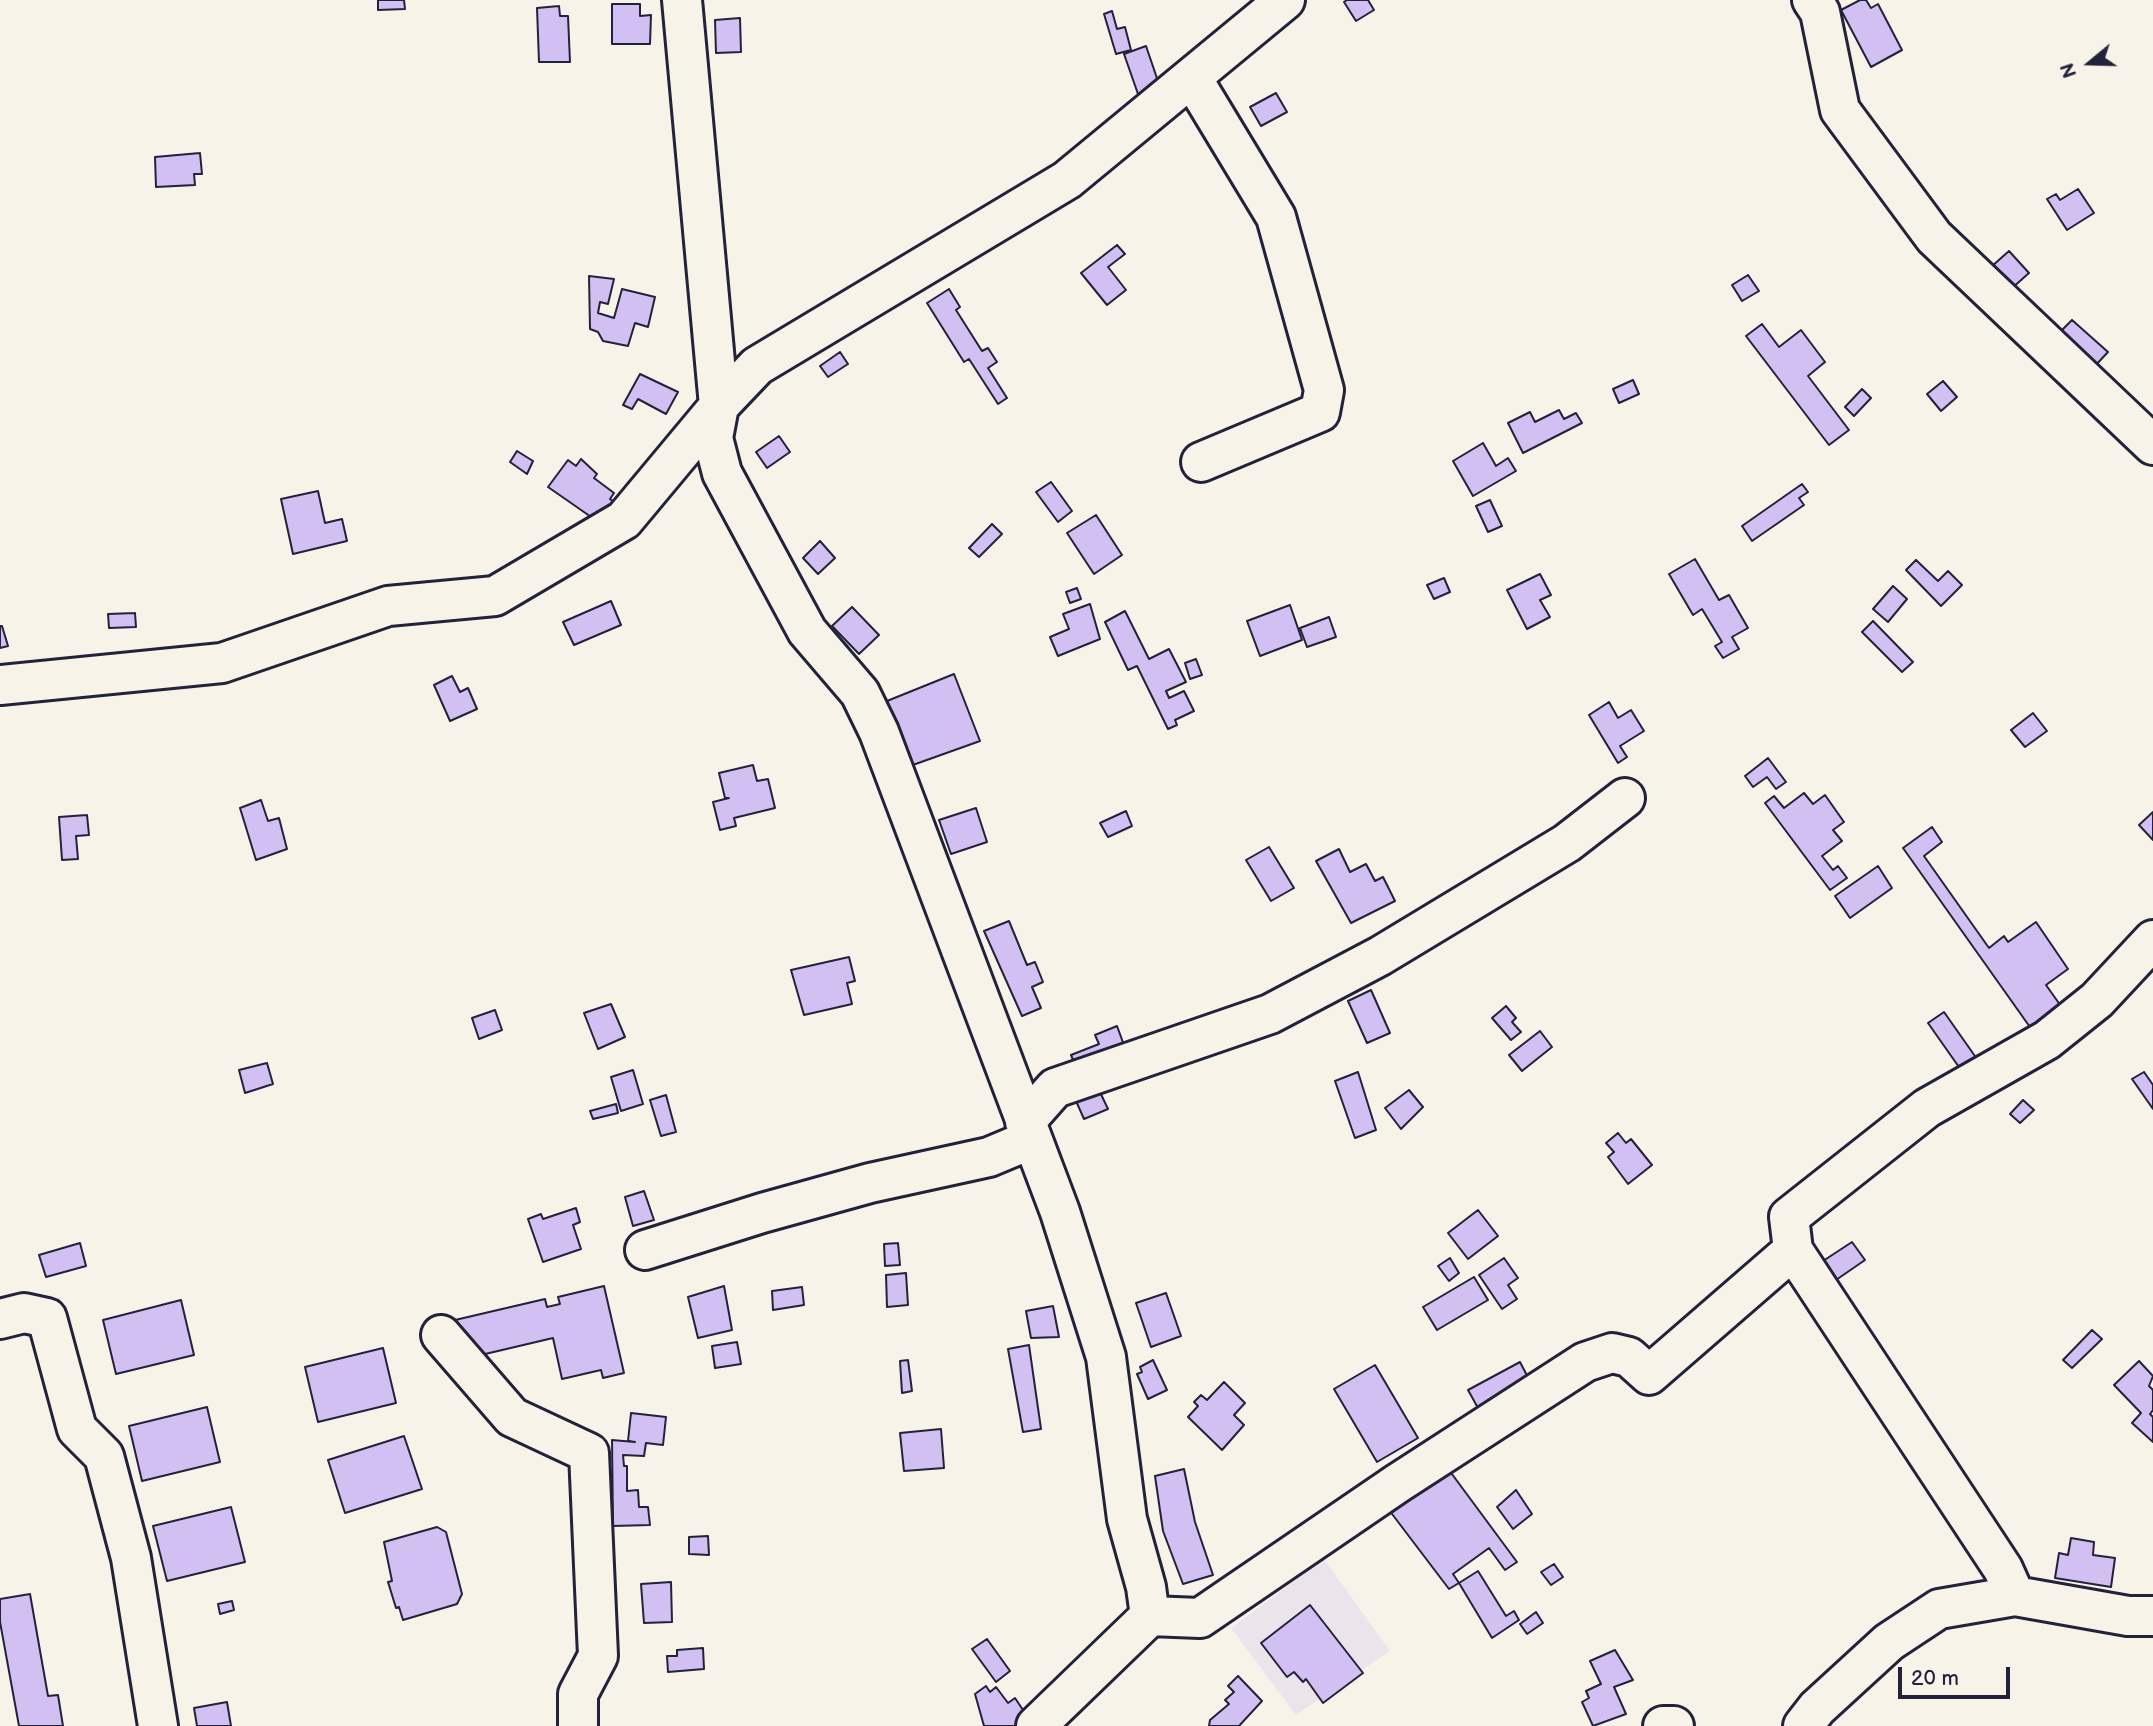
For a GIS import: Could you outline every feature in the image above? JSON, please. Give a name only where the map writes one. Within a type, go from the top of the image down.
[{"type":"street","points":[[682,0],[719,406],[713,438],[722,474],[807,631],[860,694],[879,732],[1086,1287],[1106,1357],[1127,1519],[1146,1587],[1150,1616]]},
{"type":"street","points":[[0,685],[222,663],[388,606],[495,596],[624,520],[719,406],[757,366],[1067,180],[1285,0]]},
{"type":"street","points":[[1812,0],[1820,12],[1840,110],[1934,237],[2153,445]]},
{"type":"street","points":[[1192,78],[1276,217],[1324,390],[1320,412],[1201,463]]},
{"type":"street","points":[[645,1250],[870,1183],[989,1157],[1028,1130],[1055,1088],[1269,1014],[1380,956],[1567,843],[1625,798]]},
{"type":"street","points":[[2015,1596],[2003,1569],[1793,1250],[1789,1217],[1927,1108],[2047,1040],[2097,1000],[2153,940]]},
{"type":"street","points":[[1036,1726],[1150,1616],[1200,1618],[1398,1483],[1585,1362],[1612,1353],[1629,1357],[1649,1375],[1793,1250]]},
{"type":"street","points":[[0,1319],[24,1313],[47,1318],[77,1429],[104,1456],[131,1558],[159,1726]]},
{"type":"street","points":[[441,1335],[512,1417],[589,1453],[598,1656],[578,1694],[578,1726]]},
{"type":"street","points":[[1803,1726],[1817,1708],[1889,1642],[1940,1609],[2015,1596],[2128,1616],[2153,1616]]},
{"type":"street","points":[[1663,1726],[1674,1726]]},
{"type":"shaded area","points":[[1324,1559],[1390,1651],[1296,1715],[1231,1628]]},
{"type":"building","points":[[378,0],[404,0],[405,9],[378,10]]},
{"type":"building","points":[[1368,0],[1374,10],[1356,21],[1344,2]]},
{"type":"building","points":[[1860,0],[1866,0],[1871,8],[1878,4],[1902,50],[1871,67],[1841,10]]},
{"type":"building","points":[[612,4],[640,4],[640,16],[651,15],[650,44],[612,44]]},
{"type":"building","points":[[559,6],[560,16],[568,16],[570,62],[539,62],[537,8]]},
{"type":"building","points":[[1112,11],[1117,29],[1125,27],[1131,50],[1116,54],[1104,14]]},
{"type":"building","points":[[740,18],[741,52],[716,53],[715,20]]},
{"type":"building","points":[[1146,46],[1160,87],[1138,94],[1124,54]]},
{"type":"building","points":[[1276,93],[1287,112],[1261,126],[1250,107]]},
{"type":"building","points":[[200,153],[202,174],[194,174],[195,185],[156,187],[155,157]]},
{"type":"building","points":[[2078,189],[2094,213],[2067,230],[2047,199],[2056,194],[2060,200]]},
{"type":"building","points":[[1117,245],[1125,254],[1108,267],[1126,290],[1107,305],[1081,273]]},
{"type":"building","points":[[2009,251],[2029,273],[2011,289],[1991,267]]},
{"type":"building","points":[[1748,275],[1759,291],[1742,301],[1732,285]]},
{"type":"building","points":[[589,276],[614,279],[608,304],[600,302],[598,313],[614,318],[622,289],[655,297],[648,327],[635,323],[628,346],[603,341],[598,332],[590,329]]},
{"type":"building","points":[[949,289],[960,307],[956,310],[982,351],[988,348],[997,362],[988,368],[1007,398],[998,404],[969,359],[964,362],[927,303]]},
{"type":"building","points":[[2072,320],[2108,352],[2094,367],[2059,333]]},
{"type":"building","points":[[1762,324],[1779,347],[1801,330],[1825,362],[1808,376],[1849,430],[1829,445],[1746,336]]},
{"type":"building","points":[[840,352],[848,364],[828,377],[820,366]]},
{"type":"building","points":[[640,374],[678,392],[666,414],[638,399],[632,409],[623,405]]},
{"type":"building","points":[[1633,380],[1639,394],[1619,403],[1613,389]]},
{"type":"building","points":[[1943,381],[1957,397],[1941,411],[1927,394]]},
{"type":"building","points":[[1862,389],[1871,398],[1854,416],[1845,407]]},
{"type":"building","points":[[1559,410],[1564,419],[1576,413],[1582,423],[1523,453],[1508,423],[1530,412],[1535,422]]},
{"type":"building","points":[[779,436],[790,452],[767,468],[756,452]]},
{"type":"building","points":[[1483,443],[1496,466],[1508,458],[1516,471],[1473,496],[1453,461]]},
{"type":"building","points":[[517,451],[533,461],[527,474],[510,462]]},
{"type":"building","points":[[581,459],[597,474],[594,478],[614,493],[610,499],[619,506],[594,519],[548,487],[568,460],[576,466]]},
{"type":"building","points":[[1051,482],[1072,511],[1058,522],[1036,492]]},
{"type":"building","points":[[1802,484],[1808,492],[1799,498],[1804,505],[1752,541],[1742,526]]},
{"type":"building","points":[[318,491],[325,523],[342,519],[347,541],[293,554],[281,499]]},
{"type":"building","points":[[1490,500],[1502,526],[1488,532],[1476,506]]},
{"type":"building","points":[[1096,515],[1122,555],[1094,574],[1067,533]]},
{"type":"building","points":[[992,524],[1002,534],[979,557],[969,548]]},
{"type":"building","points":[[820,541],[835,558],[818,574],[803,558]]},
{"type":"building","points":[[1695,559],[1719,600],[1729,595],[1748,628],[1732,637],[1739,649],[1723,658],[1715,646],[1722,642],[1702,609],[1693,615],[1669,574]]},
{"type":"building","points":[[1916,560],[1938,581],[1948,571],[1962,585],[1941,606],[1906,570]]},
{"type":"building","points":[[1540,574],[1551,595],[1540,600],[1550,617],[1527,629],[1507,590]]},
{"type":"building","points":[[1444,578],[1450,592],[1434,599],[1427,585]]},
{"type":"building","points":[[1893,586],[1907,599],[1888,622],[1873,609]]},
{"type":"building","points":[[1077,588],[1081,599],[1070,603],[1066,592]]},
{"type":"building","points":[[611,601],[621,625],[574,645],[563,622]]},
{"type":"building","points":[[1090,604],[1100,639],[1058,656],[1050,637],[1069,629],[1063,614]]},
{"type":"building","points":[[1290,605],[1302,640],[1260,656],[1247,621]]},
{"type":"building","points":[[852,607],[879,635],[859,654],[832,626]]},
{"type":"building","points":[[1125,611],[1149,659],[1169,649],[1186,682],[1166,691],[1169,698],[1184,691],[1194,711],[1175,720],[1177,725],[1168,729],[1137,666],[1128,670],[1105,622]]},
{"type":"building","points":[[135,613],[136,627],[109,628],[108,614]]},
{"type":"building","points":[[1329,617],[1336,637],[1307,647],[1300,628]]},
{"type":"building","points":[[1873,621],[1913,662],[1902,672],[1862,632]]},
{"type":"building","points":[[0,626],[8,646],[0,648]]},
{"type":"building","points":[[1196,659],[1202,675],[1190,679],[1185,663]]},
{"type":"building","points":[[954,674],[980,741],[910,766],[887,701]]},
{"type":"building","points":[[452,676],[460,692],[468,688],[477,709],[450,721],[434,685]]},
{"type":"building","points":[[1609,702],[1618,718],[1631,710],[1644,731],[1620,746],[1627,757],[1618,763],[1589,715]]},
{"type":"building","points":[[2033,713],[2047,731],[2025,747],[2011,730]]},
{"type":"building","points":[[1768,758],[1786,782],[1776,789],[1767,777],[1753,787],[1745,776]]},
{"type":"building","points":[[753,765],[757,781],[768,779],[775,808],[734,818],[736,826],[720,830],[713,802],[729,798],[725,798],[719,773]]},
{"type":"building","points":[[1804,793],[1813,804],[1825,795],[1844,822],[1833,830],[1842,841],[1822,856],[1833,870],[1838,866],[1847,878],[1830,890],[1765,803],[1774,796],[1784,808]]},
{"type":"building","points":[[261,800],[268,821],[279,818],[287,849],[256,860],[240,808]]},
{"type":"building","points":[[976,808],[987,842],[951,854],[939,820]]},
{"type":"building","points":[[1126,811],[1132,826],[1108,837],[1100,823]]},
{"type":"building","points":[[2153,812],[2153,840],[2139,825]]},
{"type":"building","points":[[87,815],[89,835],[76,836],[78,859],[62,860],[59,817]]},
{"type":"building","points":[[1932,827],[1942,842],[1924,856],[1989,948],[2004,936],[2008,942],[2036,922],[2068,969],[2046,985],[2068,1016],[2037,1037],[1903,848]]},
{"type":"building","points":[[1269,847],[1294,888],[1271,901],[1246,860]]},
{"type":"building","points":[[1339,849],[1350,872],[1366,864],[1375,881],[1383,877],[1395,901],[1351,923],[1316,861]]},
{"type":"building","points":[[1878,866],[1892,888],[1850,918],[1835,896]]},
{"type":"building","points":[[1009,921],[1027,965],[1035,962],[1043,982],[1032,987],[1041,1008],[1022,1016],[984,931]]},
{"type":"building","points":[[849,957],[855,981],[847,983],[852,1004],[804,1015],[791,970]]},
{"type":"building","points":[[1371,990],[1390,1033],[1367,1043],[1348,1001]]},
{"type":"building","points":[[611,1004],[625,1037],[598,1049],[584,1013]]},
{"type":"building","points":[[1506,1006],[1516,1018],[1512,1022],[1521,1032],[1511,1040],[1492,1018]]},
{"type":"building","points":[[495,1010],[502,1030],[479,1039],[472,1018]]},
{"type":"building","points":[[1944,1012],[1977,1059],[1961,1070],[1928,1023]]},
{"type":"building","points":[[1117,1026],[1125,1048],[1076,1067],[1071,1055],[1099,1044],[1095,1035]]},
{"type":"building","points":[[1540,1031],[1552,1047],[1522,1071],[1509,1055]]},
{"type":"building","points":[[267,1063],[273,1084],[245,1093],[239,1070]]},
{"type":"building","points":[[633,1070],[643,1104],[621,1111],[611,1077]]},
{"type":"building","points":[[1358,1072],[1376,1130],[1355,1138],[1335,1081]]},
{"type":"building","points":[[2144,1072],[2153,1085],[2153,1109],[2132,1079]]},
{"type":"building","points":[[1099,1090],[1108,1109],[1084,1119],[1076,1101]]},
{"type":"building","points":[[1409,1090],[1423,1107],[1401,1129],[1385,1108]]},
{"type":"building","points":[[666,1095],[676,1132],[661,1136],[650,1100]]},
{"type":"building","points":[[2023,1100],[2034,1110],[2020,1123],[2010,1114]]},
{"type":"building","points":[[616,1104],[618,1113],[593,1119],[590,1111]]},
{"type":"building","points":[[1618,1133],[1626,1143],[1631,1139],[1652,1165],[1628,1184],[1608,1157],[1614,1152],[1606,1143]]},
{"type":"building","points":[[644,1191],[654,1220],[633,1226],[625,1197]]},
{"type":"building","points":[[576,1208],[580,1222],[573,1225],[581,1249],[543,1262],[528,1219],[541,1214],[543,1219]]},
{"type":"building","points":[[1478,1210],[1498,1236],[1468,1259],[1448,1233]]},
{"type":"building","points":[[1852,1242],[1865,1260],[1836,1280],[1823,1261]]},
{"type":"building","points":[[80,1243],[86,1266],[46,1277],[39,1255]]},
{"type":"building","points":[[898,1243],[900,1265],[885,1266],[884,1244]]},
{"type":"building","points":[[1450,1258],[1459,1273],[1449,1281],[1438,1266]]},
{"type":"building","points":[[1504,1258],[1518,1278],[1508,1285],[1517,1299],[1502,1309],[1479,1275]]},
{"type":"building","points":[[906,1273],[908,1305],[887,1307],[886,1275]]},
{"type":"building","points":[[1474,1277],[1488,1300],[1437,1330],[1423,1307]]},
{"type":"building","points":[[604,1286],[624,1373],[603,1378],[601,1370],[562,1379],[553,1338],[464,1359],[455,1320],[545,1299],[547,1307],[560,1304],[558,1297]]},
{"type":"building","points":[[724,1286],[732,1330],[698,1338],[688,1297]]},
{"type":"building","points":[[802,1287],[804,1305],[773,1310],[772,1291]]},
{"type":"building","points":[[1166,1293],[1181,1336],[1151,1347],[1136,1303]]},
{"type":"building","points":[[181,1300],[194,1355],[116,1374],[103,1320]]},
{"type":"building","points":[[1053,1306],[1059,1337],[1031,1338],[1026,1311]]},
{"type":"building","points":[[2092,1330],[2102,1339],[2072,1368],[2063,1360]]},
{"type":"building","points":[[737,1342],[741,1364],[715,1368],[712,1346]]},
{"type":"building","points":[[1029,1345],[1041,1429],[1023,1432],[1008,1349]]},
{"type":"building","points":[[383,1348],[396,1403],[318,1422],[305,1367]]},
{"type":"building","points":[[908,1360],[912,1391],[902,1393],[900,1361]]},
{"type":"building","points":[[1153,1360],[1167,1390],[1148,1399],[1137,1374],[1142,1372],[1140,1367]]},
{"type":"building","points":[[2139,1361],[2153,1376],[2149,1386],[2153,1390],[2153,1410],[2150,1414],[2153,1417],[2153,1442],[2132,1423],[2141,1413],[2114,1385]]},
{"type":"building","points":[[1520,1362],[1534,1389],[1483,1417],[1468,1390]]},
{"type":"building","points":[[1375,1365],[1418,1438],[1377,1462],[1334,1389]]},
{"type":"building","points":[[1224,1382],[1245,1403],[1234,1415],[1244,1425],[1222,1450],[1188,1417],[1198,1406],[1194,1402],[1201,1395],[1207,1400]]},
{"type":"building","points":[[207,1407],[220,1462],[142,1481],[129,1426]]},
{"type":"building","points":[[631,1413],[666,1417],[663,1445],[646,1443],[644,1456],[623,1455],[624,1466],[627,1466],[627,1491],[638,1490],[639,1507],[648,1507],[650,1525],[613,1526],[612,1440],[635,1442],[628,1441]]},
{"type":"building","points":[[941,1429],[944,1468],[904,1471],[900,1433]]},
{"type":"building","points":[[404,1436],[422,1489],[345,1513],[328,1460]]},
{"type":"building","points":[[1446,1466],[1517,1562],[1505,1570],[1489,1548],[1453,1574],[1459,1583],[1449,1589],[1389,1510]]},
{"type":"building","points":[[1184,1469],[1195,1522],[1213,1575],[1183,1584],[1163,1531],[1155,1476]]},
{"type":"building","points":[[1516,1490],[1532,1514],[1513,1529],[1497,1507]]},
{"type":"building","points":[[231,1507],[245,1562],[167,1581],[153,1526]]},
{"type":"building","points":[[437,1527],[446,1532],[462,1594],[457,1604],[403,1620],[399,1607],[396,1608],[388,1582],[392,1581],[384,1542]]},
{"type":"building","points":[[708,1536],[709,1555],[689,1554],[689,1537]]},
{"type":"building","points":[[2071,1538],[2094,1542],[2093,1555],[2115,1558],[2111,1587],[2055,1578],[2059,1553],[2068,1555]]},
{"type":"building","points":[[1554,1564],[1563,1577],[1551,1585],[1541,1572]]},
{"type":"building","points":[[1478,1571],[1506,1616],[1514,1611],[1519,1620],[1492,1638],[1459,1583]]},
{"type":"building","points":[[671,1582],[672,1622],[644,1623],[641,1584]]},
{"type":"building","points":[[30,1594],[48,1696],[58,1695],[63,1726],[19,1726],[0,1622],[0,1599]]},
{"type":"building","points":[[232,1601],[234,1610],[220,1614],[218,1604]]},
{"type":"building","points":[[1310,1605],[1363,1673],[1323,1703],[1306,1679],[1303,1682],[1294,1672],[1287,1677],[1261,1643]]},
{"type":"building","points":[[1536,1612],[1543,1623],[1527,1634],[1520,1624]]},
{"type":"building","points":[[987,1639],[1010,1671],[996,1682],[972,1649]]},
{"type":"building","points":[[703,1648],[704,1669],[668,1672],[667,1656],[677,1656],[677,1650]]},
{"type":"building","points":[[1615,1650],[1633,1680],[1614,1687],[1626,1714],[1593,1726],[1582,1702],[1589,1698],[1586,1691],[1601,1684],[1590,1661]]},
{"type":"building","points":[[1238,1676],[1262,1701],[1239,1726],[1209,1726],[1210,1720],[1229,1704],[1225,1700],[1234,1692],[1228,1686]]},
{"type":"building","points":[[986,1686],[990,1692],[996,1687],[1008,1703],[1015,1698],[1031,1722],[1025,1726],[984,1726],[975,1694]]},
{"type":"building","points":[[227,1702],[231,1726],[197,1726],[194,1708]]}]
